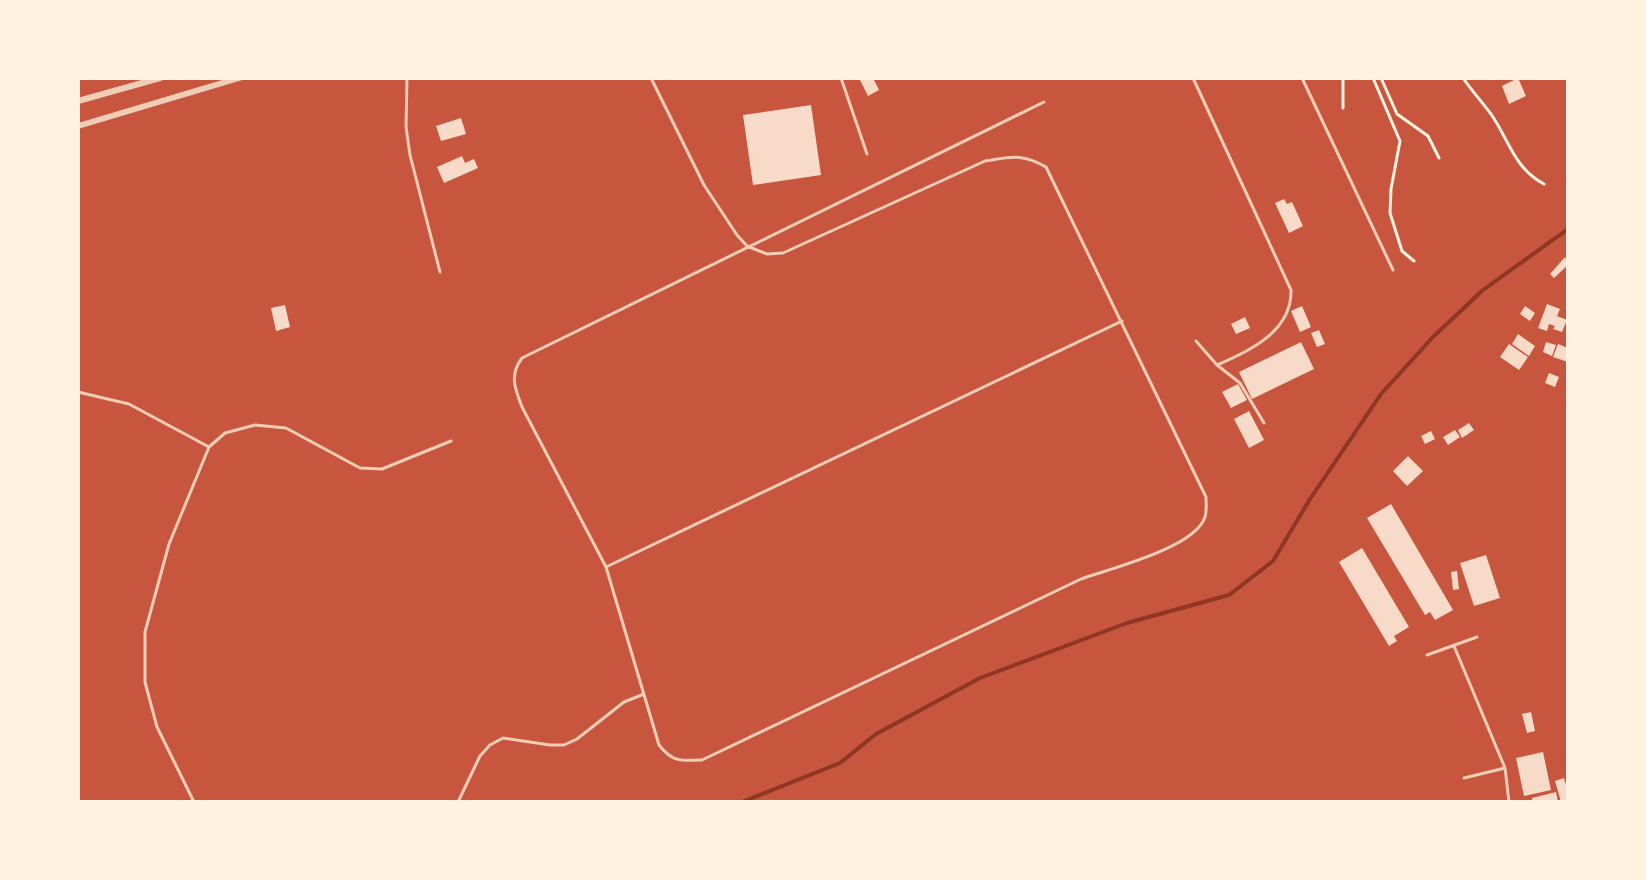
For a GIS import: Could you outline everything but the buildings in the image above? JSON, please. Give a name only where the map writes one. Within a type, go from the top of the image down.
[{"type":"street","points":[[78,101],[160,78]]},
{"type":"street","points":[[78,126],[239,78]]},
{"type":"lane","points":[[407,78],[406,127],[410,155],[440,272]]},
{"type":"lane","points":[[651,78],[704,185],[747,246],[767,254],[783,253],[985,161],[1013,156],[1029,157],[1046,167],[1206,497],[1205,518],[1191,534],[1141,561],[1081,579],[702,760],[683,761],[668,756],[659,745],[606,567],[522,407],[513,377],[516,366],[522,358],[747,246],[1044,102]]},
{"type":"lane","points":[[841,78],[867,154]]},
{"type":"lane","points":[[1193,78],[1291,290],[1287,311],[1271,334],[1247,352],[1217,365]]},
{"type":"lane","points":[[1302,78],[1393,270]]},
{"type":"lane","points":[[606,567],[1122,321]]},
{"type":"lane","points":[[1196,341],[1217,365],[1240,383],[1264,423]]},
{"type":"lane","points":[[78,392],[129,404],[209,447]]},
{"type":"lane","points":[[194,802],[157,727],[145,682],[145,632],[169,544],[209,447],[225,433],[255,425],[286,428],[360,468],[382,469],[451,441]]},
{"type":"lane","points":[[1427,655],[1477,637]]},
{"type":"lane","points":[[1454,646],[1505,768],[1509,802]]},
{"type":"lane","points":[[458,802],[480,756],[490,745],[503,738],[564,745],[577,739],[624,702],[644,694]]},
{"type":"lane","points":[[1464,778],[1505,768]]},
{"type":"path","points":[[1343,78],[1343,108]]},
{"type":"path","points":[[1373,78],[1400,141],[1390,213],[1402,251],[1414,261]]},
{"type":"path","points":[[1381,78],[1397,114],[1428,136],[1439,158]]},
{"type":"path","points":[[1463,78],[1491,115],[1510,153],[1529,176],[1544,184]]},
{"type":"waterway","points":[[742,802],[840,763],[876,734],[980,678],[1127,623],[1229,595],[1273,561],[1310,499],[1381,394],[1433,337],[1483,290],[1568,229]]}]
